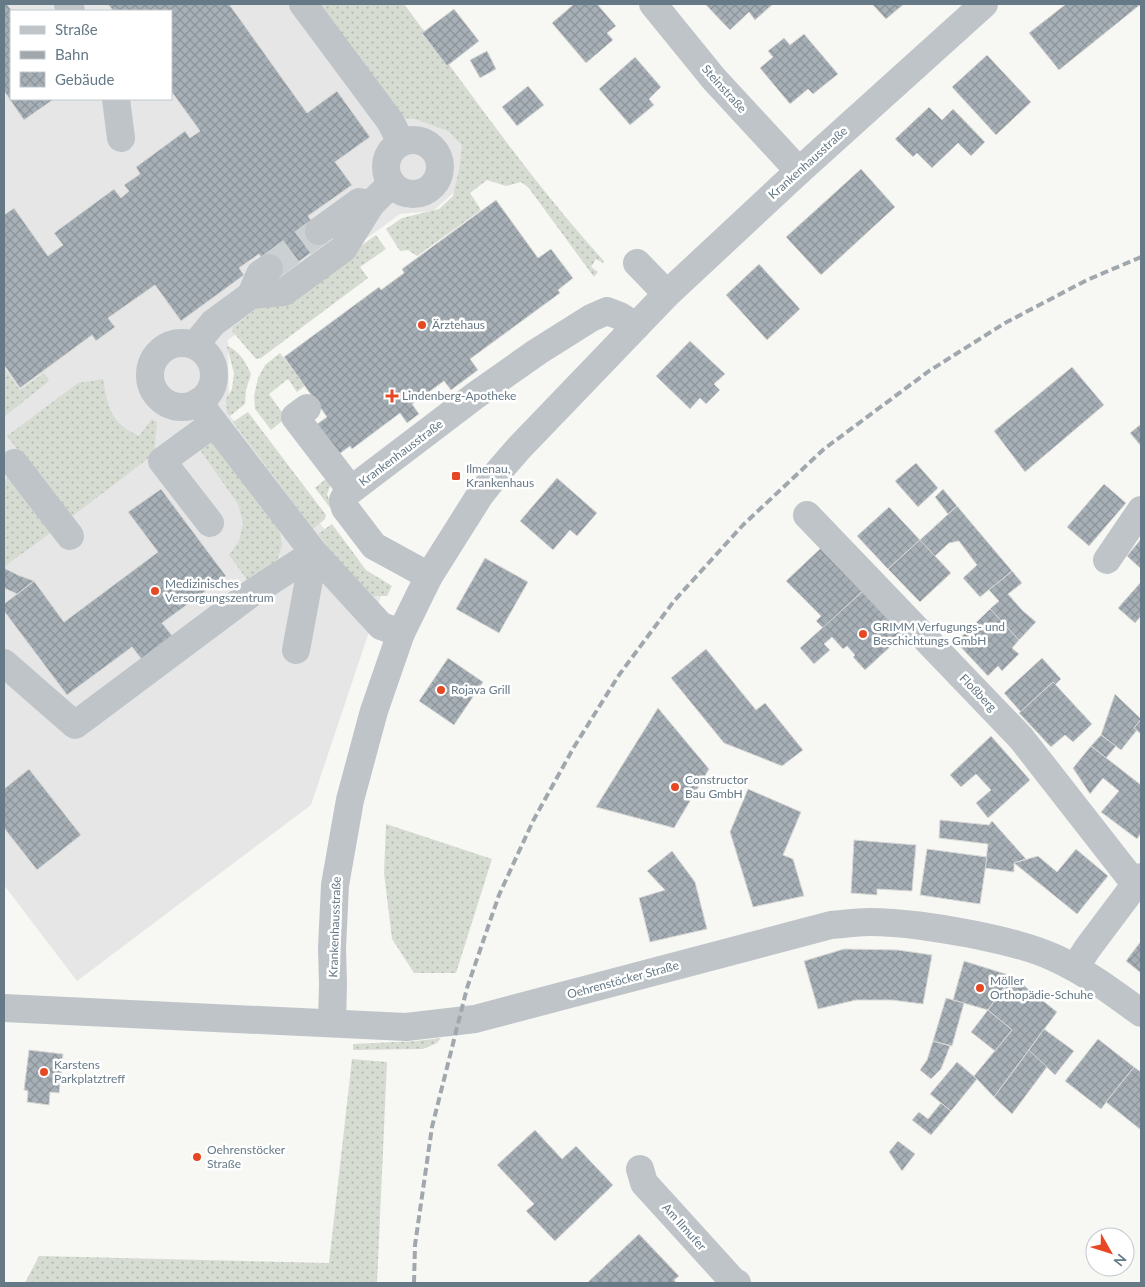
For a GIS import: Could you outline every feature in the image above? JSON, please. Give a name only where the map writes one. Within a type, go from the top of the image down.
[{"type":"street","points":[[303,4],[390,121],[402,142]]},
{"type":"street","name":"Steinstraße","points":[[653,4],[714,79],[799,171]]},
{"type":"street","name":"Krankenhausstraße","points":[[332,1023],[332,948],[335,885],[350,800],[374,711],[401,633],[428,576],[480,496],[498,472],[667,294],[799,171],[984,4]]},
{"type":"street","points":[[116,100],[121,138]]},
{"type":"street","points":[[411,139],[426,142],[438,154],[440,173],[432,187],[424,192],[406,194],[391,184],[386,171],[386,161],[394,147],[402,142],[411,139]]},
{"type":"street","points":[[195,345],[213,323],[252,295],[284,292],[343,249],[371,204],[391,184]]},
{"type":"street","points":[[319,232],[359,202],[371,204]]},
{"type":"street","points":[[637,263],[667,294]]},
{"type":"street","points":[[252,295],[260,274],[269,268]]},
{"type":"street","name":"Krankenhausstraße","points":[[428,576],[374,546],[345,508],[343,500],[348,493],[537,352],[591,318],[607,311],[620,316],[636,326]]},
{"type":"street","points":[[210,523],[162,461],[206,412],[206,396],[214,378],[210,358],[204,351],[195,345],[174,343],[156,355],[151,365],[149,376],[152,387],[158,396],[166,403],[188,406],[206,412],[314,553],[381,626],[401,633]]},
{"type":"street","points":[[307,408],[295,417],[352,490]]},
{"type":"street","points":[[7,461],[70,536]]},
{"type":"street","points":[[1107,560],[1141,510]]},
{"type":"street","name":"Floßberg","points":[[807,515],[1021,738],[1138,880]]},
{"type":"street","points":[[296,650],[314,553]]},
{"type":"street","points":[[4,663],[75,725],[248,595],[314,553]]},
{"type":"street","points":[[1075,968],[1086,949],[1138,880]]},
{"type":"street","name":"Oehrenstöcker Straße","points":[[4,1008],[406,1026],[475,1019],[831,924],[869,922],[910,924],[946,930],[994,939],[1034,950],[1075,968],[1141,1013]]},
{"type":"street","name":"Am Ilmufer","points":[[640,1169],[644,1183],[734,1283]]},
{"type":"shaded area","points":[[4,4],[388,4],[494,142],[468,180],[433,211],[400,214],[228,340],[229,415],[381,596],[311,805],[77,981],[4,885]]},
{"type":"shaded area","points":[[310,4],[404,4],[501,135],[577,231],[604,261],[603,263],[596,259],[591,267],[598,272],[594,277],[528,187],[521,182],[506,186],[487,180],[470,193],[481,210],[417,256],[408,250],[400,251],[386,229],[402,218],[439,209],[453,196],[462,145],[448,131],[415,119],[397,118]]},
{"type":"shaded area","points":[[376,235],[386,249],[360,267],[368,278],[261,358],[256,359],[232,331],[233,327],[261,305],[284,301]]},
{"type":"shaded area","points":[[228,346],[242,358],[251,374],[246,390],[245,404],[230,416],[227,413],[226,399],[232,389],[234,373]]},
{"type":"shaded area","points":[[280,353],[305,386],[297,392],[288,379],[269,394],[286,418],[271,430],[255,409],[254,396],[258,378],[265,365]]},
{"type":"shaded area","points":[[4,368],[20,390],[44,373],[49,381],[4,417]]},
{"type":"shaded area","points":[[103,379],[109,406],[116,420],[122,426],[139,436],[152,419],[157,422],[154,454],[70,518],[7,436],[78,383]]},
{"type":"shaded area","points":[[248,412],[326,515],[325,519],[313,529],[233,422]]},
{"type":"shaded area","points":[[213,439],[280,532],[282,546],[277,560],[248,581],[229,555],[239,541],[243,523],[238,504],[200,450]]},
{"type":"shaded area","points":[[329,476],[332,481],[327,494],[331,504],[371,556],[369,559],[315,488]]},
{"type":"shaded area","points":[[7,478],[17,481],[52,532],[9,563],[4,569],[4,482]]},
{"type":"shaded area","points":[[332,524],[366,570],[392,586],[387,596],[373,596],[352,579],[318,534]]},
{"type":"shaded area","points":[[386,824],[492,859],[456,973],[414,973],[392,939],[384,873]]},
{"type":"shaded area","points":[[441,1038],[437,1043],[423,1049],[353,1050],[353,1044]]},
{"type":"shaded area","points":[[352,1059],[387,1062],[377,1283],[25,1283],[39,1256],[329,1263]]},
{"type":"building","points":[[4,4],[7,4],[11,10],[10,100],[4,91]]},
{"type":"building","points":[[108,4],[229,4],[307,113],[337,91],[370,137],[335,162],[352,185],[308,216],[326,242],[276,278],[259,254],[239,268],[244,275],[181,321],[155,285],[108,318],[115,327],[96,341],[92,335],[20,388],[4,365],[4,215],[14,208],[48,256],[63,245],[54,233],[114,189],[121,198],[129,191],[124,185],[140,174],[136,167],[185,131],[190,138],[200,131],[172,92],[172,10],[112,10]]},
{"type":"building","points":[[574,4],[597,4],[616,26],[607,33],[613,40],[586,63],[552,23]]},
{"type":"building","points":[[705,4],[773,4],[755,20],[749,12],[730,30]]},
{"type":"building","points":[[872,4],[904,4],[886,19]]},
{"type":"building","points":[[1066,4],[1141,4],[1059,70],[1029,33]]},
{"type":"building","points":[[454,9],[479,41],[447,66],[422,33]]},
{"type":"building","points":[[804,34],[838,74],[813,94],[808,89],[790,104],[760,68],[773,57],[768,51],[784,38],[790,45]]},
{"type":"building","points":[[487,51],[496,69],[480,78],[470,60]]},
{"type":"building","points":[[987,55],[1031,102],[996,135],[952,87]]},
{"type":"building","points":[[635,57],[661,87],[649,99],[654,105],[630,125],[599,89]]},
{"type":"building","points":[[528,86],[544,105],[517,126],[502,107]]},
{"type":"building","points":[[10,100],[53,100],[24,120]]},
{"type":"building","points":[[929,107],[942,120],[953,109],[985,142],[971,156],[958,143],[932,168],[917,153],[913,157],[895,139]]},
{"type":"building","points":[[861,169],[895,207],[821,275],[786,237]]},
{"type":"building","name":"Ärztehaus","points":[[496,200],[538,258],[551,249],[573,278],[558,290],[560,293],[470,359],[478,370],[451,390],[444,381],[412,404],[419,414],[407,423],[400,413],[352,449],[350,446],[335,457],[313,427],[327,417],[284,357],[379,287],[381,290],[404,273],[402,269]]},
{"type":"building","points":[[759,264],[800,309],[767,340],[726,295]]},
{"type":"building","points":[[690,341],[725,374],[714,384],[720,390],[706,404],[700,398],[690,409],[656,376]]},
{"type":"building","points":[[1072,367],[1104,405],[1025,472],[994,431]]},
{"type":"building","points":[[1141,424],[1141,446],[1130,433]]},
{"type":"building","points":[[916,463],[938,488],[918,507],[895,481]]},
{"type":"building","points":[[557,478],[597,513],[577,536],[570,530],[553,550],[520,521]]},
{"type":"building","points":[[1104,484],[1126,503],[1089,546],[1067,527]]},
{"type":"building","name":"Medizinisches Versorgungszentrum","points":[[161,489],[226,576],[162,623],[174,638],[143,661],[132,647],[67,695],[4,611],[4,604],[34,581],[64,622],[158,552],[128,512]]},
{"type":"building","points":[[943,489],[957,506],[948,514],[935,497]]},
{"type":"building","points":[[957,506],[1012,571],[980,597],[963,578],[977,565],[959,541],[949,543],[935,556],[920,540]]},
{"type":"building","points":[[889,507],[920,540],[888,569],[857,536]]},
{"type":"building","points":[[1141,539],[1141,569],[1127,556]]},
{"type":"building","points":[[920,540],[951,573],[920,602],[888,569]]},
{"type":"building","points":[[822,547],[863,591],[823,628],[816,621],[821,616],[786,581]]},
{"type":"building","points":[[485,558],[528,582],[499,633],[456,609]]},
{"type":"building","points":[[4,568],[34,581],[17,594],[4,588]]},
{"type":"building","points":[[1012,571],[1022,583],[1008,594],[1036,622],[1019,640],[990,609],[999,601],[989,590]]},
{"type":"building","points":[[1141,582],[1141,616],[1135,623],[1118,608]]},
{"type":"building","points":[[863,591],[903,635],[865,670],[853,657],[855,655],[847,646],[843,649],[832,637],[824,644],[830,650],[814,664],[800,648]]},
{"type":"building","points":[[990,609],[1019,640],[1012,648],[1019,654],[1002,671],[998,666],[988,676],[956,642]]},
{"type":"building","points":[[706,649],[756,710],[765,703],[803,750],[782,766],[724,743],[671,678]]},
{"type":"building","points":[[448,658],[483,682],[454,725],[419,701]]},
{"type":"building","points":[[1042,658],[1061,679],[1055,685],[1053,682],[1021,712],[1004,693]]},
{"type":"building","points":[[1053,682],[1092,724],[1073,742],[1065,735],[1051,747],[1019,713]]},
{"type":"building","points":[[1115,694],[1141,719],[1134,728],[1137,730],[1121,750],[1101,735]]},
{"type":"building","points":[[658,708],[709,769],[674,828],[596,807]]},
{"type":"building","points":[[1141,719],[1141,734],[1134,728]]},
{"type":"building","points":[[1101,735],[1116,746],[1106,758],[1091,746]]},
{"type":"building","points":[[991,736],[1030,780],[988,818],[976,803],[991,790],[976,774],[961,787],[950,775]]},
{"type":"building","points":[[1091,746],[1141,785],[1141,833],[1137,839],[1101,812],[1119,791],[1103,778],[1090,794],[1073,768]]},
{"type":"building","points":[[29,769],[81,835],[37,870],[4,828],[4,789]]},
{"type":"building","points":[[748,789],[801,812],[783,855],[793,859],[804,896],[753,907],[730,832]]},
{"type":"building","points":[[940,820],[989,825],[992,821],[1026,859],[1014,863],[1014,872],[985,868],[988,844],[939,838]]},
{"type":"building","points":[[854,840],[916,845],[912,891],[877,889],[877,895],[851,893]]},
{"type":"building","points":[[927,849],[987,857],[980,904],[920,895]]},
{"type":"building","points":[[1076,849],[1108,876],[1077,914],[1014,863],[1038,856],[1057,872]]},
{"type":"building","points":[[672,851],[695,882],[707,929],[650,942],[639,898],[665,890],[647,871]]},
{"type":"building","points":[[1141,941],[1141,973],[1126,961]]},
{"type":"building","points":[[844,949],[898,950],[932,955],[923,1004],[892,1000],[856,1000],[818,1009],[804,961]]},
{"type":"building","name":"Möller Orthopädie-Schuhe","points":[[964,961],[1012,976],[988,1010],[953,1000]]},
{"type":"building","points":[[1012,976],[1057,1012],[994,1097],[974,1076],[1012,1030],[988,1010]]},
{"type":"building","points":[[946,998],[964,1003],[952,1046],[933,1041]]},
{"type":"building","points":[[988,1010],[1012,1030],[995,1051],[971,1032]]},
{"type":"building","points":[[1044,1029],[1074,1051],[1055,1075],[1029,1050]]},
{"type":"building","points":[[1098,1039],[1134,1067],[1101,1109],[1065,1081]]},
{"type":"building","points":[[933,1041],[950,1046],[941,1069],[931,1079],[920,1070],[927,1060]]},
{"type":"building","name":"Karstens Parkplatztreff","points":[[29,1050],[63,1054],[59,1093],[50,1092],[49,1105],[27,1102],[28,1091],[24,1090]]},
{"type":"building","points":[[1029,1050],[1047,1067],[1012,1114],[994,1097]]},
{"type":"building","points":[[957,1062],[977,1079],[951,1111],[930,1094]]},
{"type":"building","points":[[1134,1067],[1141,1072],[1141,1130],[1106,1102]]},
{"type":"building","points":[[941,1103],[951,1111],[931,1135],[912,1120],[919,1112],[928,1119]]},
{"type":"building","points":[[535,1130],[562,1159],[576,1146],[613,1185],[555,1241],[526,1211],[534,1204],[497,1165]]},
{"type":"building","points":[[898,1141],[915,1154],[902,1171],[889,1152]]},
{"type":"building","points":[[639,1234],[679,1276],[674,1280],[677,1283],[587,1283]]},
{"type":"tunnel","points":[[269,268],[319,231]]},
{"type":"railway","points":[[414,1283],[415,1245],[432,1127],[467,988],[499,895],[533,821],[574,747],[619,675],[674,601],[743,525],[824,449],[929,371],[1005,323],[1087,280],[1141,257]]},
{"type":"place","name":"Ärztehaus","points":[[422,325]]},
{"type":"place","name":"Lindenberg-Apotheke","points":[[392,396]]},
{"type":"place","name":"Ilmenau, Krankenhaus","points":[[456,476]]},
{"type":"place","name":"Medizinisches Versorgungszentrum","points":[[155,591]]},
{"type":"place","name":"GRIMM Verfugungs- und Beschichtungs GmbH","points":[[863,634]]},
{"type":"place","name":"Rojava Grill","points":[[441,690]]},
{"type":"place","name":"Constructor Bau GmbH","points":[[675,787]]},
{"type":"place","name":"Möller Orthopädie-Schuhe","points":[[980,988]]},
{"type":"place","name":"Karstens Parkplatztreff","points":[[44,1072]]},
{"type":"place","name":"Oehrenstöcker Straße","points":[[197,1157]]}]
